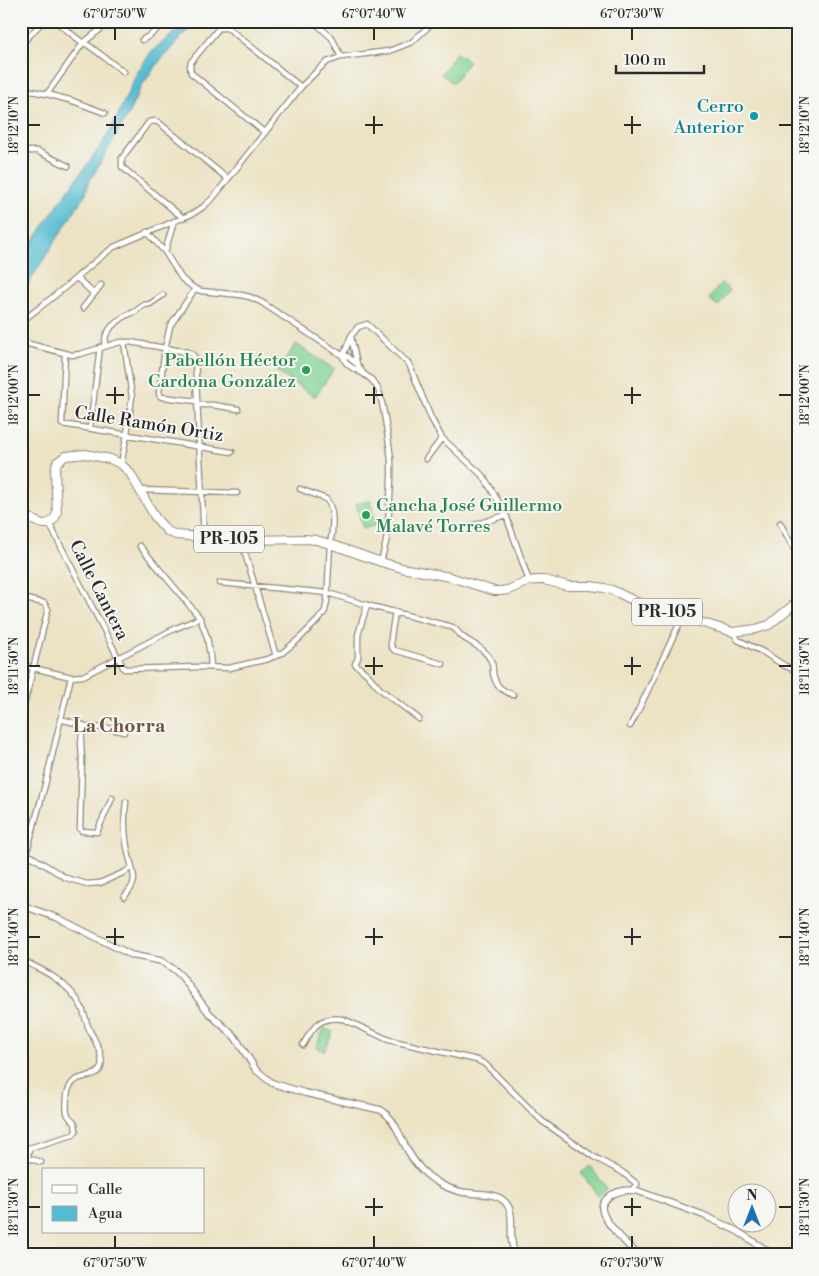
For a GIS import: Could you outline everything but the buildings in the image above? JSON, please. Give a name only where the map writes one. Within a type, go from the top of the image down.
[{"type":"main road","points":[[21,511],[35,522],[41,524],[49,523],[54,518],[57,513],[55,471],[57,462],[66,456],[85,454],[110,459],[121,464]]},
{"type":"main road","name":"PR-105","points":[[121,464],[130,473],[155,517],[167,531],[176,535],[240,540],[305,539],[330,544],[380,562],[450,577],[494,591],[508,590],[529,581],[544,580],[568,586],[591,586],[612,590],[643,604],[733,632],[769,625],[798,601]]},
{"type":"street","points":[[21,45],[43,21]]},
{"type":"street","points":[[54,21],[124,72]]},
{"type":"street","points":[[47,94],[83,43],[111,21]]},
{"type":"street","points":[[142,40],[157,30],[164,21]]},
{"type":"street","points":[[313,21],[332,38],[341,57]]},
{"type":"street","points":[[21,322],[114,247],[183,218],[203,207],[213,198],[301,87],[327,62],[341,57],[389,51],[412,42],[433,21]]},
{"type":"street","points":[[264,132],[191,73],[191,62],[219,28],[228,28],[301,87]]},
{"type":"street","points":[[21,89],[73,101],[105,113]]},
{"type":"street","points":[[183,218],[122,167],[122,158],[149,122],[158,122],[228,179]]},
{"type":"street","points":[[21,156],[33,150],[68,166]]},
{"type":"street","points":[[165,252],[174,221]]},
{"type":"street","points":[[147,232],[165,252],[182,279],[195,289],[242,295],[261,302],[343,356],[347,356],[373,382],[379,392],[391,460],[387,534],[380,562]]},
{"type":"street","points":[[77,278],[94,294]]},
{"type":"street","points":[[83,308],[101,285]]},
{"type":"street","points":[[195,289],[172,322],[165,349],[159,394],[162,397],[238,409]]},
{"type":"street","points":[[90,428],[102,347],[106,335],[112,326],[125,316],[163,296]]},
{"type":"street","points":[[363,373],[348,364],[343,356],[351,336],[358,327],[367,324],[410,364],[430,418],[442,438],[484,477],[506,515],[529,581]]},
{"type":"street","points":[[351,336],[357,364]]},
{"type":"street","points":[[21,342],[65,354],[80,354],[114,343],[124,342],[191,353],[195,358],[204,538]]},
{"type":"street","points":[[121,464],[132,396],[124,342]]},
{"type":"street","name":"Calle Ramón Ortiz","points":[[65,354],[62,424],[232,452]]},
{"type":"street","points":[[426,458],[442,438]]},
{"type":"street","points":[[140,546],[200,618],[207,638],[211,667],[237,666],[276,656],[300,638],[322,616],[326,607],[332,534],[332,509],[329,502],[323,498],[300,489]]},
{"type":"street","points":[[140,490],[237,493]]},
{"type":"street","points":[[471,526],[506,515]]},
{"type":"street","name":"Calle Cantera","points":[[49,523],[124,670],[211,667]]},
{"type":"street","points":[[780,523],[798,553]]},
{"type":"street","points":[[240,540],[276,656]]},
{"type":"street","points":[[220,583],[328,593],[452,627],[457,629],[461,637],[478,646],[491,660],[499,689],[513,695]]},
{"type":"street","points":[[21,598],[44,604],[48,609],[21,717]]},
{"type":"street","points":[[367,605],[358,634],[358,658],[355,664],[380,689],[419,719]]},
{"type":"street","points":[[395,612],[391,637],[391,646],[394,650],[443,664]]},
{"type":"street","points":[[630,726],[682,616]]},
{"type":"street","points":[[21,665],[70,677],[87,675],[174,629],[200,618]]},
{"type":"street","points":[[733,632],[738,640],[798,671]]},
{"type":"street","points":[[21,873],[28,854],[46,785],[70,677]]},
{"type":"street","points":[[60,719],[83,724],[88,727],[107,728],[124,732]]},
{"type":"street","points":[[83,724],[80,829],[82,831],[97,832],[112,798]]},
{"type":"street","points":[[124,897],[135,878],[126,843],[124,822],[126,802]]},
{"type":"street","points":[[21,850],[66,878],[87,884],[96,884],[104,881],[128,871],[132,867]]},
{"type":"street","points":[[21,905],[58,918],[131,955],[160,961],[175,970],[209,1012],[236,1037],[256,1070],[272,1084],[380,1110],[386,1114],[392,1120],[409,1153],[428,1176],[456,1191],[490,1195],[506,1203],[511,1214],[511,1239],[516,1255]]},
{"type":"street","points":[[21,960],[50,974],[73,994],[81,1006],[101,1057],[99,1072],[94,1075],[84,1076],[74,1082],[68,1090],[66,1107],[68,1115],[75,1123],[76,1132],[73,1135],[29,1148],[28,1158],[41,1162]]},
{"type":"street","points":[[303,1045],[315,1025],[324,1020],[336,1018],[389,1040],[477,1060],[485,1064],[542,1121],[629,1177],[637,1184],[632,1190]]},
{"type":"street","points":[[638,1255],[612,1229],[603,1213],[602,1207],[605,1201],[609,1196],[621,1190],[643,1192],[702,1215],[743,1234],[774,1255]]},
{"type":"green space","points":[[456,53],[469,61],[453,83],[441,74]]},
{"type":"green space","points":[[721,283],[730,290],[718,306],[709,299]]},
{"type":"green space","name":"Pabellón Héctor Cardona González","points":[[296,344],[334,369],[315,397],[277,372]]},
{"type":"green space","name":"Cancha José Guillermo Malavé Torres","points":[[370,501],[376,525],[363,529],[356,504]]},
{"type":"green space","points":[[324,1028],[333,1032],[324,1051],[316,1047]]},
{"type":"green space","points":[[590,1166],[607,1189],[598,1196],[581,1173]]},
{"type":"water","points":[[188,21],[196,21],[159,62],[141,87],[128,115],[88,184],[86,193],[21,295],[21,259],[102,144],[117,117],[136,75],[151,52]]},
{"type":"place","name":"Cerro Anterior","points":[[754,116]]},
{"type":"place","name":"Pabellón Héctor Cardona González","points":[[306,370]]},
{"type":"place","name":"Cancha José Guillermo Malavé Torres","points":[[366,515]]},
{"type":"district","name":"La Chorra","points":[[119,726]]}]
